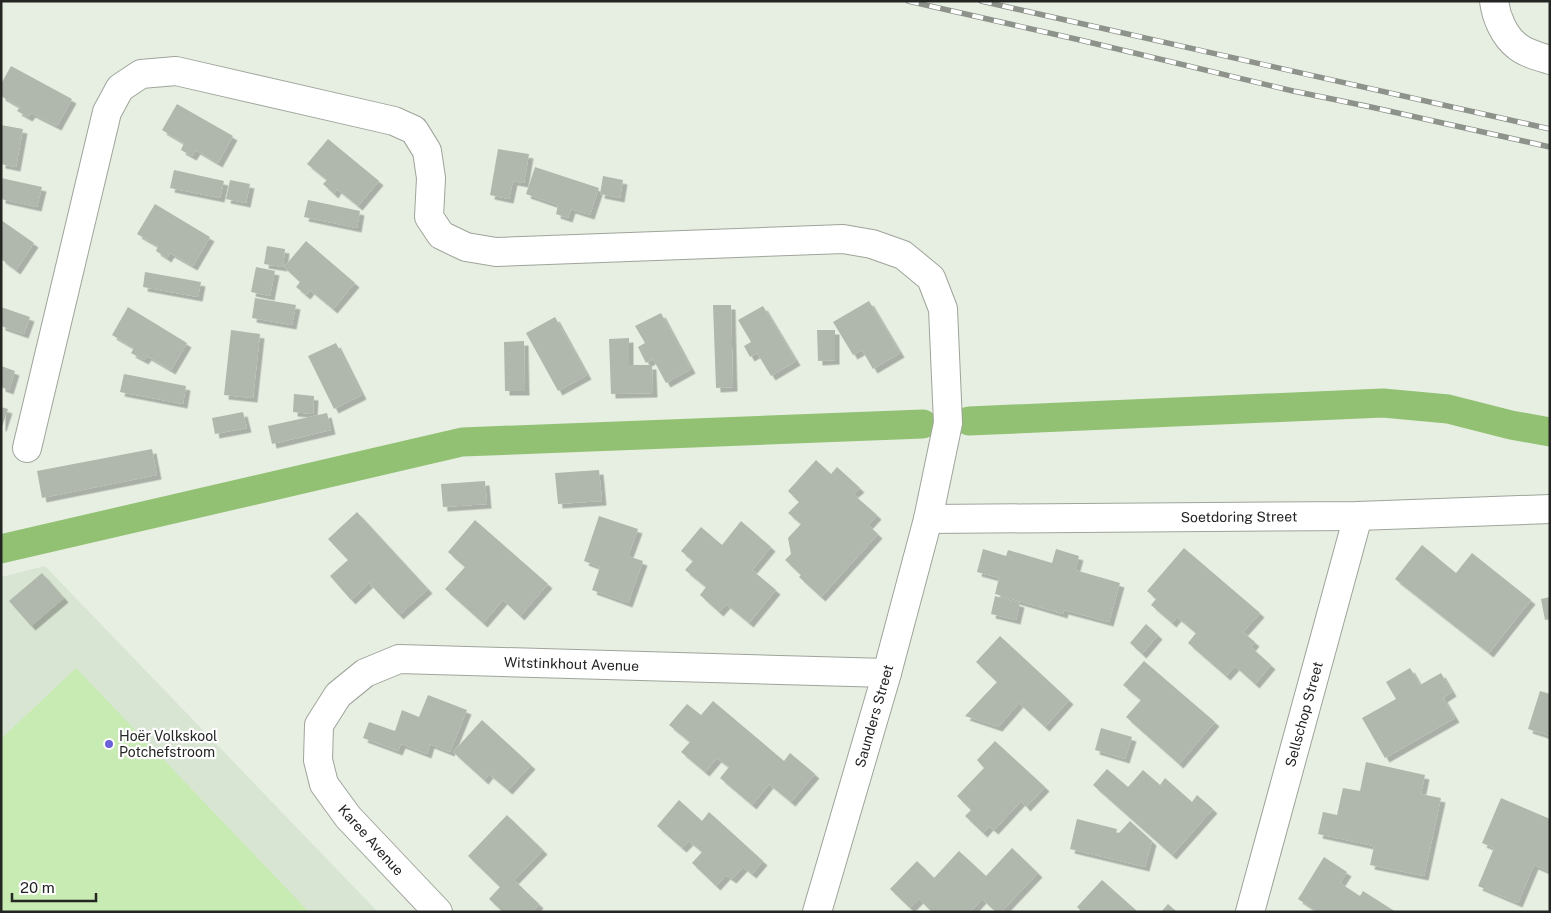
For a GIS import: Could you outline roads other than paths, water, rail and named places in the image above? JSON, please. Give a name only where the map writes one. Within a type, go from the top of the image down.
[{"type":"street","points":[[1494,1],[1500,25],[1517,46],[1541,58],[1550,60]]},
{"type":"street","name":"Saunders Street","points":[[27,448],[107,112],[120,88],[141,74],[176,71],[394,121],[414,130],[427,151],[431,178],[429,217],[441,235],[466,247],[496,252],[843,239],[872,244],[903,256],[932,278],[943,309],[948,423],[928,519],[887,673],[817,912]]},
{"type":"street","name":"Soetdoring Street","points":[[928,519],[1358,516],[1550,509]]},
{"type":"street","name":"Sellschop Street","points":[[1250,912],[1358,516]]},
{"type":"street","name":"Witstinkhout Avenue","points":[[318,760],[319,725],[338,695],[365,673],[399,659],[887,673]]},
{"type":"street","name":"Karee Avenue","points":[[318,760],[324,784],[348,817],[431,909]]},
{"type":"waterway","points":[[969,421],[1383,403],[1448,409],[1511,425],[1550,432]]},
{"type":"waterway","points":[[1,549],[462,442],[923,424]]},
{"type":"railway","points":[[908,1],[1293,91],[1550,147]]},
{"type":"railway","points":[[981,1],[1550,129]]},
{"type":"place","name":"Hoër Volkskool Potchefstroom","points":[[109,744]]}]
